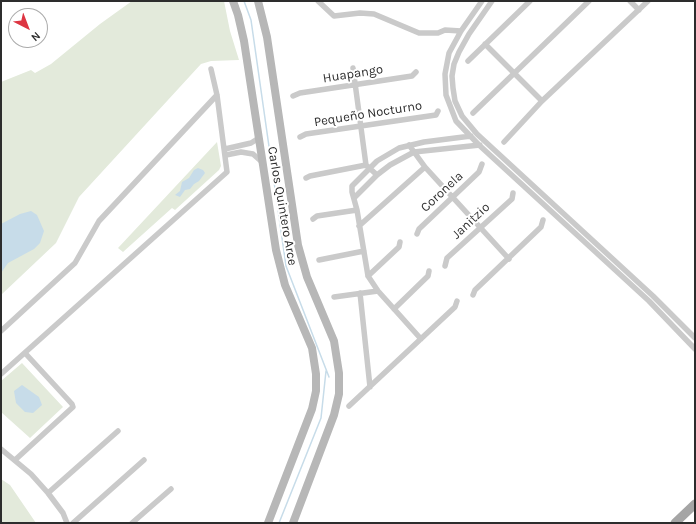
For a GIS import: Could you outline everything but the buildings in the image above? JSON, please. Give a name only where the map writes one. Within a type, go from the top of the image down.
[{"type":"main road","name":"Carlos Quintero Arce","points":[[233,1],[240,21],[244,41],[272,233],[287,290],[312,348],[316,374],[316,391],[312,409],[268,523]]},
{"type":"main road","name":"Carlos Quintero Arce","points":[[258,1],[267,37],[298,245],[307,277],[334,341],[339,373],[339,394],[334,415],[293,523]]},
{"type":"main road","points":[[675,523],[695,504]]},
{"type":"street","points":[[318,1],[334,16],[360,13],[374,14],[419,33],[438,33],[444,30],[461,31]]},
{"type":"street","points":[[482,1],[461,31],[449,53],[445,74],[446,95],[456,121],[479,146],[649,301],[695,349]]},
{"type":"street","points":[[492,1],[469,34],[454,64],[452,76],[455,101],[462,116],[477,134],[653,296],[695,338]]},
{"type":"street","points":[[468,61],[530,1]]},
{"type":"street","points":[[473,113],[589,1]]},
{"type":"street","points":[[630,1],[638,10]]},
{"type":"street","points":[[504,142],[542,101],[646,2]]},
{"type":"street","points":[[485,44],[542,101]]},
{"type":"street","points":[[353,68],[368,167],[377,175]]},
{"type":"street","points":[[1,374],[226,172],[226,155],[217,95],[210,69]]},
{"type":"street","name":"Huapango","points":[[293,96],[300,93],[412,76],[416,72]]},
{"type":"street","points":[[1,331],[74,263],[99,221],[217,95]]},
{"type":"street","name":"Pequeño Nocturno","points":[[300,137],[306,134],[436,115],[438,111]]},
{"type":"street","points":[[421,338],[378,291],[368,276],[352,186],[368,167],[390,152],[409,145],[477,134]]},
{"type":"street","points":[[226,155],[251,144],[258,138]]},
{"type":"street","points":[[354,198],[377,175],[390,165],[414,152],[479,146],[486,142]]},
{"type":"street","points":[[409,145],[425,166],[509,259]]},
{"type":"street","points":[[225,149],[241,149],[253,154],[262,162]]},
{"type":"street","name":"Coronela","points":[[417,234],[419,229],[479,172],[482,164]]},
{"type":"street","points":[[360,226],[425,166]]},
{"type":"street","points":[[306,178],[310,176],[368,167]]},
{"type":"street","name":"Janitzio","points":[[445,266],[447,258],[512,199],[513,193]]},
{"type":"street","points":[[313,219],[317,216],[357,210]]},
{"type":"street","points":[[473,295],[475,290],[541,227],[543,220]]},
{"type":"street","points":[[580,237],[584,232]]},
{"type":"street","points":[[368,276],[399,247],[400,242]]},
{"type":"street","points":[[319,260],[364,251]]},
{"type":"street","points":[[394,309],[428,276],[429,271]]},
{"type":"street","points":[[334,297],[378,291]]},
{"type":"street","points":[[360,293],[370,386]]},
{"type":"street","points":[[649,301],[653,296]]},
{"type":"street","points":[[349,406],[455,307],[457,300]]},
{"type":"street","points":[[15,460],[73,407],[72,404],[25,353]]},
{"type":"street","points":[[48,493],[118,431]]},
{"type":"street","points":[[1,449],[31,474],[48,493],[67,523]]},
{"type":"street","points":[[73,523],[144,460]]},
{"type":"street","points":[[132,523],[171,489]]},
{"type":"green space","points":[[132,1],[224,1],[230,31],[239,60],[211,61],[201,64],[79,197],[56,243],[1,295],[1,82],[31,70],[35,73],[51,64],[100,24]]},
{"type":"green space","points":[[217,142],[221,166],[219,170],[175,210],[172,208],[123,252],[118,248]]},
{"type":"green space","points":[[22,363],[63,407],[30,438],[1,412],[1,381]]},
{"type":"green space","points":[[1,479],[10,485],[36,523],[1,523]]},
{"type":"water","points":[[198,168],[203,170],[205,173],[199,181],[190,189],[185,190],[180,197],[175,195],[180,191],[182,182],[189,178],[194,170]]},
{"type":"water","points":[[31,211],[37,215],[44,231],[40,243],[34,249],[8,263],[1,273],[1,224],[20,214]]},
{"type":"water","points":[[22,385],[39,397],[42,405],[33,413],[25,412],[16,403],[14,391]]},
{"type":"waterway","points":[[244,1],[251,20],[286,266],[329,377]]},
{"type":"waterway","points":[[279,523],[321,418],[326,371]]}]
